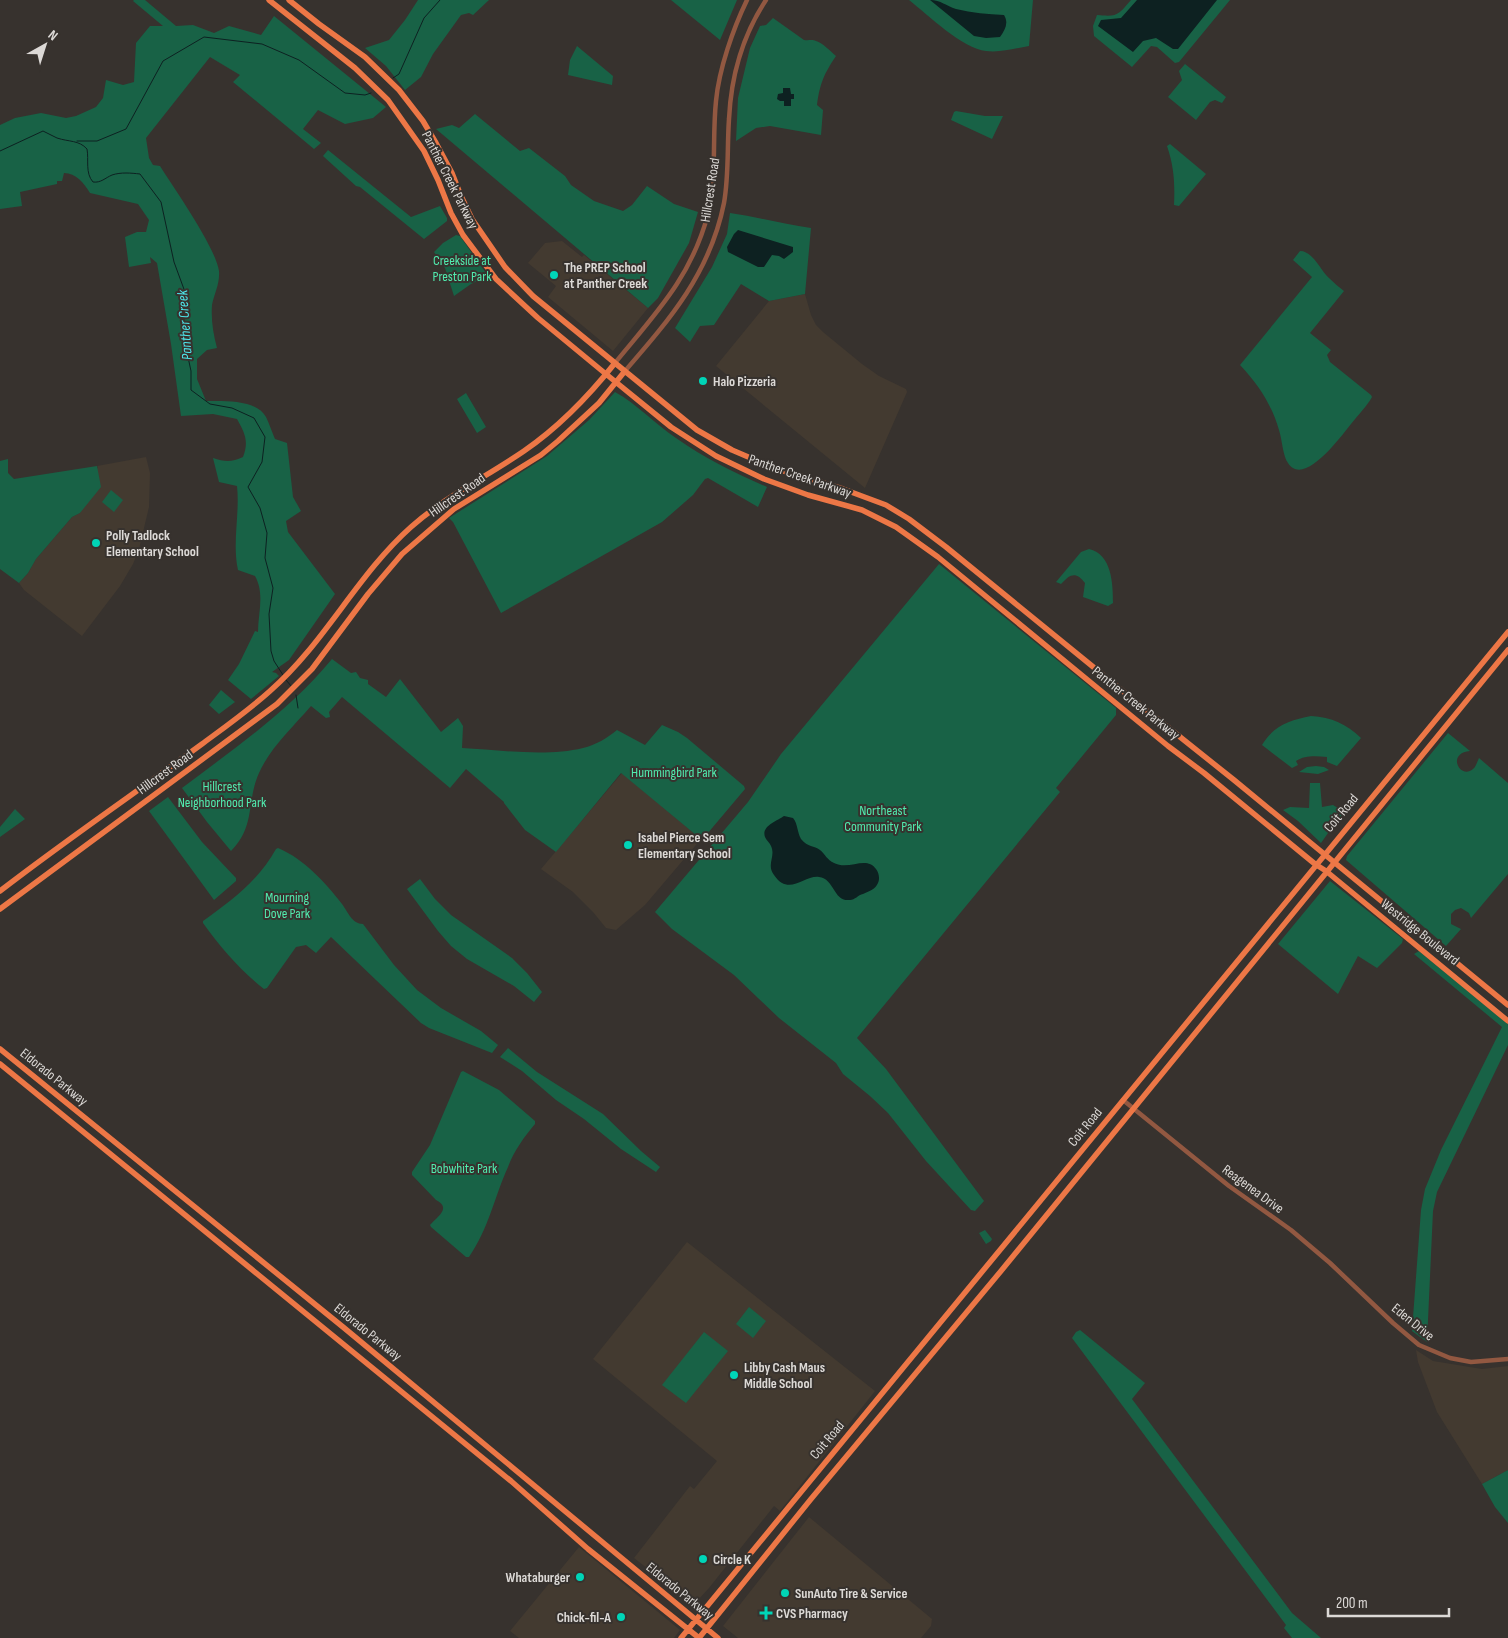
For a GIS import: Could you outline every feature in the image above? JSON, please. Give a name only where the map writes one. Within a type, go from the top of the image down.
[{"type":"main road","name":"Panther Creek Parkway","points":[[269,0],[355,68],[388,100],[424,151],[451,213],[463,235],[496,279],[525,306],[670,427],[744,471],[808,495],[862,510],[896,527],[938,557],[1316,864]]},
{"type":"main road","name":"Panther Creek Parkway","points":[[289,0],[318,24],[365,57],[413,107],[436,143],[477,227],[505,267],[533,296],[614,363],[698,430],[732,450],[774,468],[843,489],[886,505],[909,519],[1324,853]]},
{"type":"main road","points":[[525,306],[533,296]]},
{"type":"main road","name":"Hillcrest Road","points":[[0,891],[160,775],[275,687],[311,648],[373,566],[411,527],[457,492],[523,452],[549,433],[588,396],[614,363]]},
{"type":"main road","name":"Hillcrest Road","points":[[0,909],[259,719],[285,697],[322,657],[373,587],[402,554],[454,509],[547,450],[575,427],[599,403],[625,371]]},
{"type":"main road","name":"Coit Road","points":[[680,1638],[1324,853],[1508,632]]},
{"type":"main road","name":"Coit Road","points":[[699,1638],[1508,650]]},
{"type":"main road","name":"Westridge Boulevard","points":[[1324,853],[1508,1006]]},
{"type":"main road","name":"Westridge Boulevard","points":[[1316,864],[1508,1021]]},
{"type":"main road","name":"Eldorado Parkway","points":[[0,1049],[321,1309],[718,1638]]},
{"type":"main road","points":[[1,1065],[9,1057]]},
{"type":"main road","name":"Eldorado Parkway","points":[[1,1065],[511,1480],[588,1549],[699,1638]]},
{"type":"main road","points":[[511,1480],[518,1472]]},
{"type":"main road","points":[[801,1491],[811,1499]]},
{"type":"main road","points":[[754,1548],[764,1557]]},
{"type":"main road","points":[[615,1570],[623,1560]]},
{"type":"street","name":"Hillcrest Road","points":[[614,363],[670,296],[689,264],[702,234],[713,183],[715,111],[718,83],[724,61],[747,0]]},
{"type":"street","name":"Hillcrest Road","points":[[625,371],[680,306],[697,278],[710,248],[721,215],[725,194],[728,168],[729,113],[736,72],[747,36],[766,0]]},
{"type":"street","name":"Reagenea Drive","points":[[1123,1100],[1229,1186],[1291,1230],[1367,1298]]},
{"type":"street","name":"Eden Drive","points":[[1367,1298],[1411,1339],[1431,1351],[1450,1358],[1471,1362],[1508,1359]]},
{"type":"shaded area","points":[[562,241],[582,257],[584,255],[648,308],[613,351],[548,297],[556,286],[528,263],[545,243]]},
{"type":"shaded area","points":[[805,294],[811,315],[816,325],[823,332],[862,364],[879,376],[906,389],[907,392],[865,488],[716,366],[769,301]]},
{"type":"shaded area","name":"Polly Tadlock Elementary School","points":[[146,457],[150,473],[149,507],[139,549],[133,564],[120,586],[82,636],[24,590],[19,583],[28,573],[36,559],[72,517],[80,513],[97,466]]},
{"type":"shaded area","name":"Isabel Pierce Sem Elementary School","points":[[622,773],[701,839],[645,905],[616,930],[606,928],[573,892],[541,869]]},
{"type":"shaded area","name":"Libby Cash Maus Middle School","points":[[687,1242],[875,1391],[780,1511],[774,1506],[709,1588],[698,1600],[690,1602],[634,1558],[690,1486],[694,1489],[717,1461],[593,1359]]},
{"type":"shaded area","points":[[1416,1350],[1433,1361],[1482,1369],[1508,1366],[1508,1470],[1482,1484],[1437,1412],[1418,1362]]},
{"type":"shaded area","points":[[809,1517],[932,1619],[931,1626],[921,1638],[738,1638],[723,1626]]},
{"type":"shaded area","points":[[579,1547],[680,1630],[674,1638],[519,1638],[510,1631]]},
{"type":"green space","points":[[134,0],[145,0],[176,26],[193,25],[214,33],[229,26],[261,35],[274,16],[386,107],[373,118],[345,124],[318,110],[303,129],[321,143],[314,149],[233,82],[240,75],[210,57],[146,138],[149,158],[153,165],[160,166],[194,218],[210,247],[219,271],[219,280],[212,305],[214,337],[217,348],[207,350],[197,359],[197,379],[206,401],[239,402],[255,407],[266,417],[275,439],[287,443],[293,497],[301,511],[286,521],[288,532],[335,594],[289,660],[272,672],[279,676],[251,699],[228,680],[239,664],[255,631],[258,632],[260,590],[255,576],[238,570],[236,560],[237,486],[219,482],[213,458],[228,461],[243,457],[246,447],[245,438],[237,419],[213,414],[181,416],[157,263],[150,257],[151,263],[129,267],[125,237],[137,232],[146,232],[149,220],[138,204],[90,193],[79,179],[68,173],[64,173],[62,181],[57,181],[57,184],[20,192],[22,206],[0,209],[0,125],[15,118],[41,113],[66,118],[76,116],[96,107],[103,98],[106,80],[123,85],[134,82],[136,43],[150,26],[163,26]]},
{"type":"green space","points":[[418,0],[489,0],[473,15],[469,13],[461,15],[433,54],[421,77],[405,90],[386,66],[365,48],[389,40]]},
{"type":"green space","points":[[671,0],[737,0],[720,40]]},
{"type":"green space","points":[[909,0],[1033,0],[1029,46],[997,51],[977,49],[957,38]]},
{"type":"green space","points":[[1131,0],[1230,0],[1179,62],[1175,63],[1157,47],[1151,46],[1132,67],[1094,36],[1093,26],[1097,15],[1109,16],[1117,14]]},
{"type":"green space","points":[[773,18],[804,40],[813,40],[821,43],[836,56],[823,79],[818,97],[817,105],[823,110],[821,135],[770,126],[756,128],[736,141],[738,98],[750,48],[760,26],[766,25]]},
{"type":"green space","points":[[577,46],[613,76],[612,85],[568,75],[570,60]]},
{"type":"green space","points":[[1185,64],[1226,97],[1222,103],[1215,100],[1210,102],[1196,120],[1168,97],[1182,80],[1179,71]]},
{"type":"green space","points":[[956,111],[985,116],[1003,116],[992,139],[951,120]]},
{"type":"green space","points":[[475,114],[520,151],[529,148],[565,176],[571,185],[594,201],[623,211],[632,205],[647,186],[674,204],[698,212],[689,243],[658,298],[648,308],[436,129],[452,125],[459,128]]},
{"type":"green space","points":[[1170,144],[1206,174],[1179,206],[1174,205],[1174,175],[1167,146]]},
{"type":"green space","points":[[328,150],[411,217],[440,206],[447,221],[424,239],[360,187],[356,186],[323,156]]},
{"type":"green space","points":[[730,213],[811,228],[805,294],[769,301],[741,284],[714,325],[700,326],[690,342],[675,328],[712,267],[727,234]]},
{"type":"green space","name":"Creekside at Preston Park","points":[[456,235],[460,236],[488,276],[471,284],[454,296],[445,268],[434,252],[443,243]]},
{"type":"green space","points":[[1300,251],[1313,257],[1326,275],[1344,291],[1310,333],[1331,350],[1327,355],[1330,362],[1372,397],[1322,457],[1313,465],[1303,469],[1295,469],[1286,460],[1279,430],[1268,403],[1253,380],[1240,365],[1312,277],[1293,260]]},
{"type":"green space","points":[[615,392],[698,452],[732,471],[767,487],[758,507],[708,478],[705,479],[693,495],[662,522],[501,613],[453,522],[449,518],[547,456],[589,420]]},
{"type":"green space","points":[[466,393],[486,427],[477,433],[457,399]]},
{"type":"green space","points":[[8,459],[8,473],[14,479],[97,466],[101,487],[80,513],[72,517],[36,559],[28,573],[19,583],[0,569],[0,461]]},
{"type":"green space","points":[[111,490],[123,500],[114,512],[102,502]]},
{"type":"green space","points":[[1089,549],[1097,552],[1102,557],[1110,571],[1113,603],[1108,606],[1083,597],[1085,583],[1076,575],[1070,576],[1061,584],[1056,582],[1081,552]]},
{"type":"green space","name":"Northeast Community Park","points":[[939,564],[1116,708],[1116,715],[1056,788],[1060,792],[857,1038],[886,1069],[984,1201],[975,1211],[971,1210],[926,1161],[888,1113],[843,1074],[836,1063],[779,1018],[734,975],[672,929],[655,912],[748,802],[781,754]]},
{"type":"green space","name":"Hummingbird Park","points":[[332,659],[351,673],[356,672],[360,678],[368,680],[368,684],[386,697],[400,679],[441,732],[458,718],[463,726],[462,748],[523,752],[569,751],[592,745],[617,730],[645,745],[662,725],[687,738],[744,786],[745,789],[702,840],[621,773],[556,852],[525,830],[504,802],[466,769],[450,788],[342,697],[329,712],[330,717],[326,718],[311,706],[269,755],[255,784],[244,832],[239,842],[231,851],[182,788],[242,743],[298,696]]},
{"type":"green space","points":[[221,690],[235,702],[219,714],[209,705]]},
{"type":"green space","points":[[1311,716],[1338,722],[1361,738],[1337,766],[1327,762],[1327,757],[1311,756],[1296,761],[1298,765],[1292,768],[1262,745],[1271,733],[1283,725]]},
{"type":"green space","points":[[1448,733],[1470,751],[1459,756],[1457,760],[1460,769],[1468,771],[1473,769],[1479,758],[1508,783],[1508,874],[1471,918],[1469,913],[1461,908],[1451,914],[1451,924],[1461,929],[1446,946],[1346,860],[1347,856]]},
{"type":"green space","points":[[1316,766],[1329,770],[1318,774],[1299,772],[1307,767]]},
{"type":"green space","points":[[1310,783],[1320,783],[1322,807],[1333,805],[1346,813],[1333,826],[1321,843],[1298,821],[1283,810],[1290,807],[1309,808]]},
{"type":"green space","name":"Hillcrest Neighborhood Park","points":[[168,797],[202,842],[236,878],[236,881],[214,900],[149,811]]},
{"type":"green space","points":[[15,809],[25,819],[0,837],[0,827]]},
{"type":"green space","name":"Mourning Dove Park","points":[[278,848],[297,858],[321,880],[353,920],[363,924],[394,965],[417,990],[441,1008],[481,1031],[498,1045],[492,1053],[421,1023],[331,937],[316,953],[306,945],[296,947],[267,988],[264,989],[247,974],[224,950],[203,921],[244,889],[261,871]]},
{"type":"green space","points":[[420,879],[435,899],[451,915],[512,958],[527,973],[542,992],[534,1002],[514,986],[467,959],[451,946],[407,889]]},
{"type":"green space","points":[[1330,881],[1403,939],[1402,943],[1377,968],[1358,956],[1338,994],[1278,944]]},
{"type":"green space","points":[[1419,951],[1508,1024],[1508,1045],[1437,1192],[1433,1211],[1427,1342],[1412,1331],[1421,1210],[1425,1189],[1441,1150],[1502,1027],[1414,954]]},
{"type":"green space","points":[[508,1048],[537,1072],[603,1114],[660,1167],[656,1172],[621,1149],[584,1119],[556,1100],[522,1071],[500,1057]]},
{"type":"green space","name":"Bobwhite Park","points":[[463,1071],[499,1090],[535,1121],[535,1124],[513,1155],[482,1235],[469,1257],[466,1257],[431,1227],[430,1225],[442,1212],[443,1206],[412,1175],[412,1172],[430,1145]]},
{"type":"green space","points":[[985,1230],[992,1239],[986,1244],[979,1233]]},
{"type":"green space","points":[[749,1307],[766,1321],[753,1338],[736,1324]]},
{"type":"green space","points":[[1080,1330],[1145,1383],[1132,1399],[1292,1613],[1321,1638],[1292,1638],[1284,1628],[1286,1625],[1072,1338]]},
{"type":"green space","points":[[704,1332],[728,1351],[686,1403],[662,1385]]},
{"type":"green space","points":[[1508,1470],[1508,1523],[1495,1507],[1482,1484]]},
{"type":"water","points":[[930,0],[952,8],[1004,15],[1006,21],[1005,29],[1000,37],[986,38],[974,36]]},
{"type":"water","points":[[1137,0],[1217,0],[1178,49],[1173,49],[1156,38],[1143,41],[1133,52],[1098,26],[1101,20],[1121,18]]},
{"type":"water","points":[[783,88],[790,88],[791,94],[794,94],[794,99],[791,99],[791,106],[784,106],[784,101],[777,99],[778,94],[783,93]]},
{"type":"water","points":[[738,230],[793,247],[793,252],[784,259],[772,255],[764,267],[758,267],[728,252],[727,247]]},
{"type":"water","points":[[784,816],[793,818],[804,842],[820,850],[832,862],[840,865],[867,863],[872,865],[878,874],[879,880],[877,885],[872,890],[853,899],[844,900],[840,898],[828,882],[819,877],[813,877],[791,885],[780,881],[772,871],[772,850],[764,833],[767,827]]},
{"type":"waterway","points":[[393,78],[399,74],[424,18],[440,0]]},
{"type":"waterway","points":[[77,141],[97,141],[126,129],[163,61],[204,37],[262,44],[299,60],[345,93],[365,95],[371,93]]},
{"type":"waterway","name":"Panther Creek","points":[[0,151],[43,131],[57,138],[77,143],[87,149],[88,171],[93,182],[101,181],[119,173],[140,174],[161,202],[174,262],[185,292],[183,334],[191,371],[191,390],[210,404],[232,408],[254,418],[265,437],[262,462],[248,487],[260,508],[267,533],[265,558],[273,588],[269,614],[271,651],[274,661],[283,675]]},
{"type":"waterway","name":"Panther Creek","points":[[286,680],[292,687]]},
{"type":"waterway","name":"Panther Creek","points":[[296,695],[298,708]]},
{"type":"place","name":"The PREP School at Panther Creek","points":[[554,275]]},
{"type":"place","name":"Halo Pizzeria","points":[[703,381]]},
{"type":"place","name":"Polly Tadlock Elementary School","points":[[96,543]]},
{"type":"place","name":"Isabel Pierce Sem Elementary School","points":[[628,845]]},
{"type":"place","name":"Libby Cash Maus Middle School","points":[[734,1375]]},
{"type":"place","name":"Circle K","points":[[703,1559]]},
{"type":"place","name":"Whataburger","points":[[580,1577]]},
{"type":"place","name":"SunAuto Tire & Service","points":[[785,1593]]},
{"type":"place","name":"CVS Pharmacy","points":[[766,1613]]},
{"type":"place","name":"Chick-fil-A","points":[[621,1617]]}]
